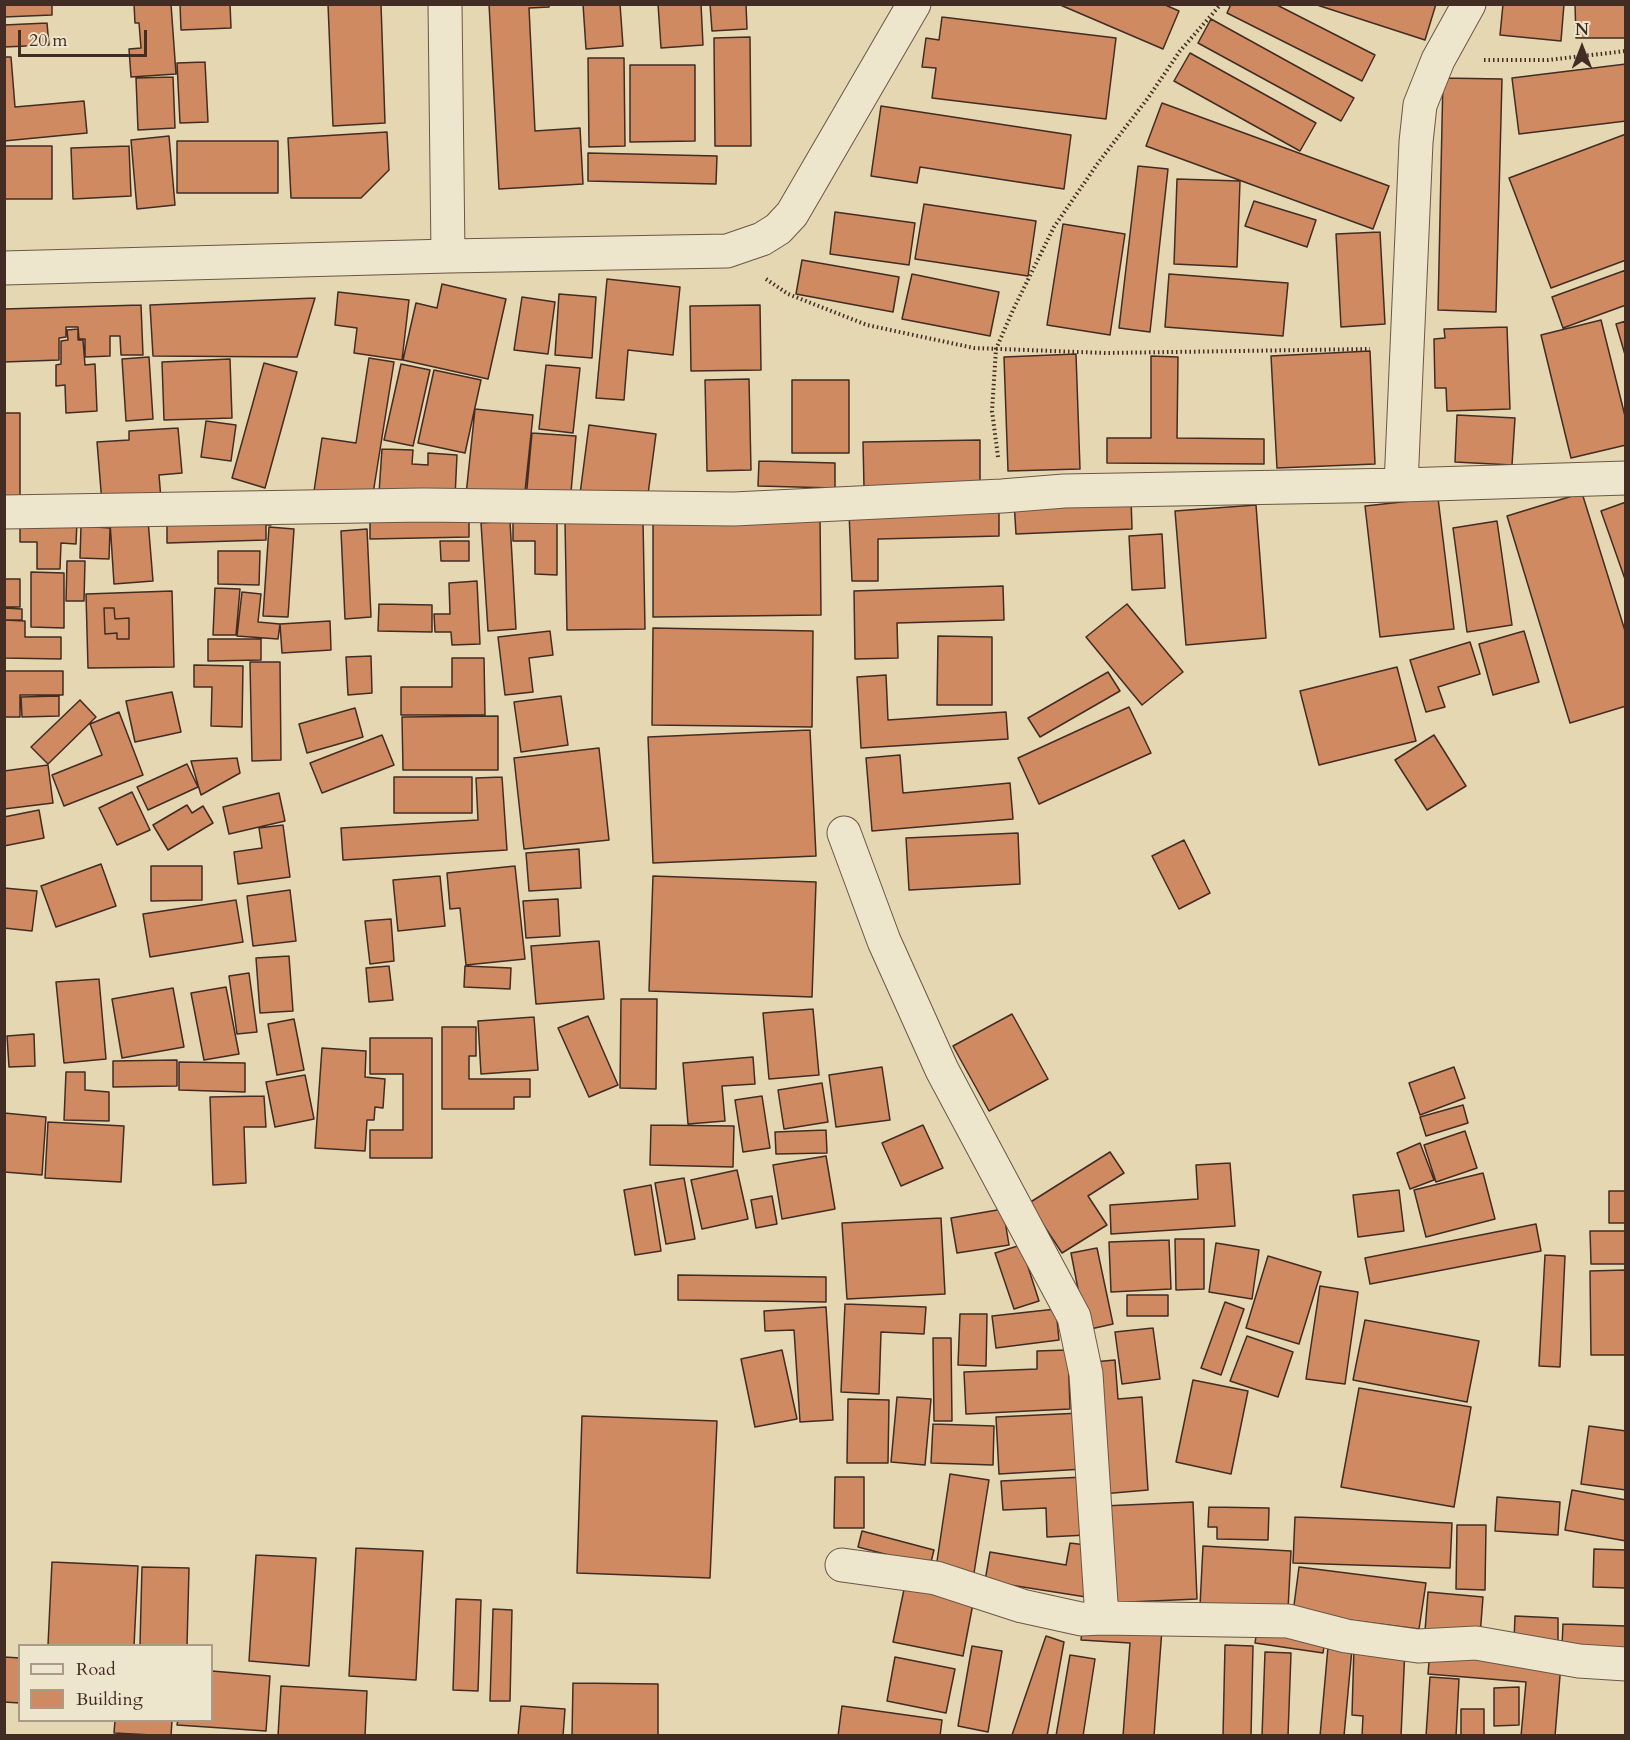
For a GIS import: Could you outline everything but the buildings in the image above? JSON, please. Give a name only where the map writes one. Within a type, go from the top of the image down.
[{"type":"street","points":[[445,4],[448,256]]},
{"type":"street","points":[[4,268],[726,251],[762,239],[778,229],[792,214],[914,4]]},
{"type":"street","points":[[1401,485],[1416,142],[1420,105],[1438,60],[1469,4]]},
{"type":"street","points":[[4,512],[423,505],[734,509],[1002,496],[1064,490],[1401,485],[1626,478]]},
{"type":"street","points":[[844,833],[884,941],[942,1070],[1074,1317],[1086,1374],[1102,1618]]},
{"type":"street","points":[[842,1565],[936,1578],[1022,1606],[1081,1619],[1288,1621],[1346,1636],[1418,1646],[1476,1644],[1579,1661],[1626,1664]]},
{"type":"path","points":[[1002,496],[992,411],[996,349],[1013,310],[1054,227],[1180,51],[1221,4]]},
{"type":"path","points":[[1438,60],[1548,60],[1626,51]]},
{"type":"path","points":[[726,251],[788,294],[867,325],[974,348],[1105,353],[1408,349]]}]
